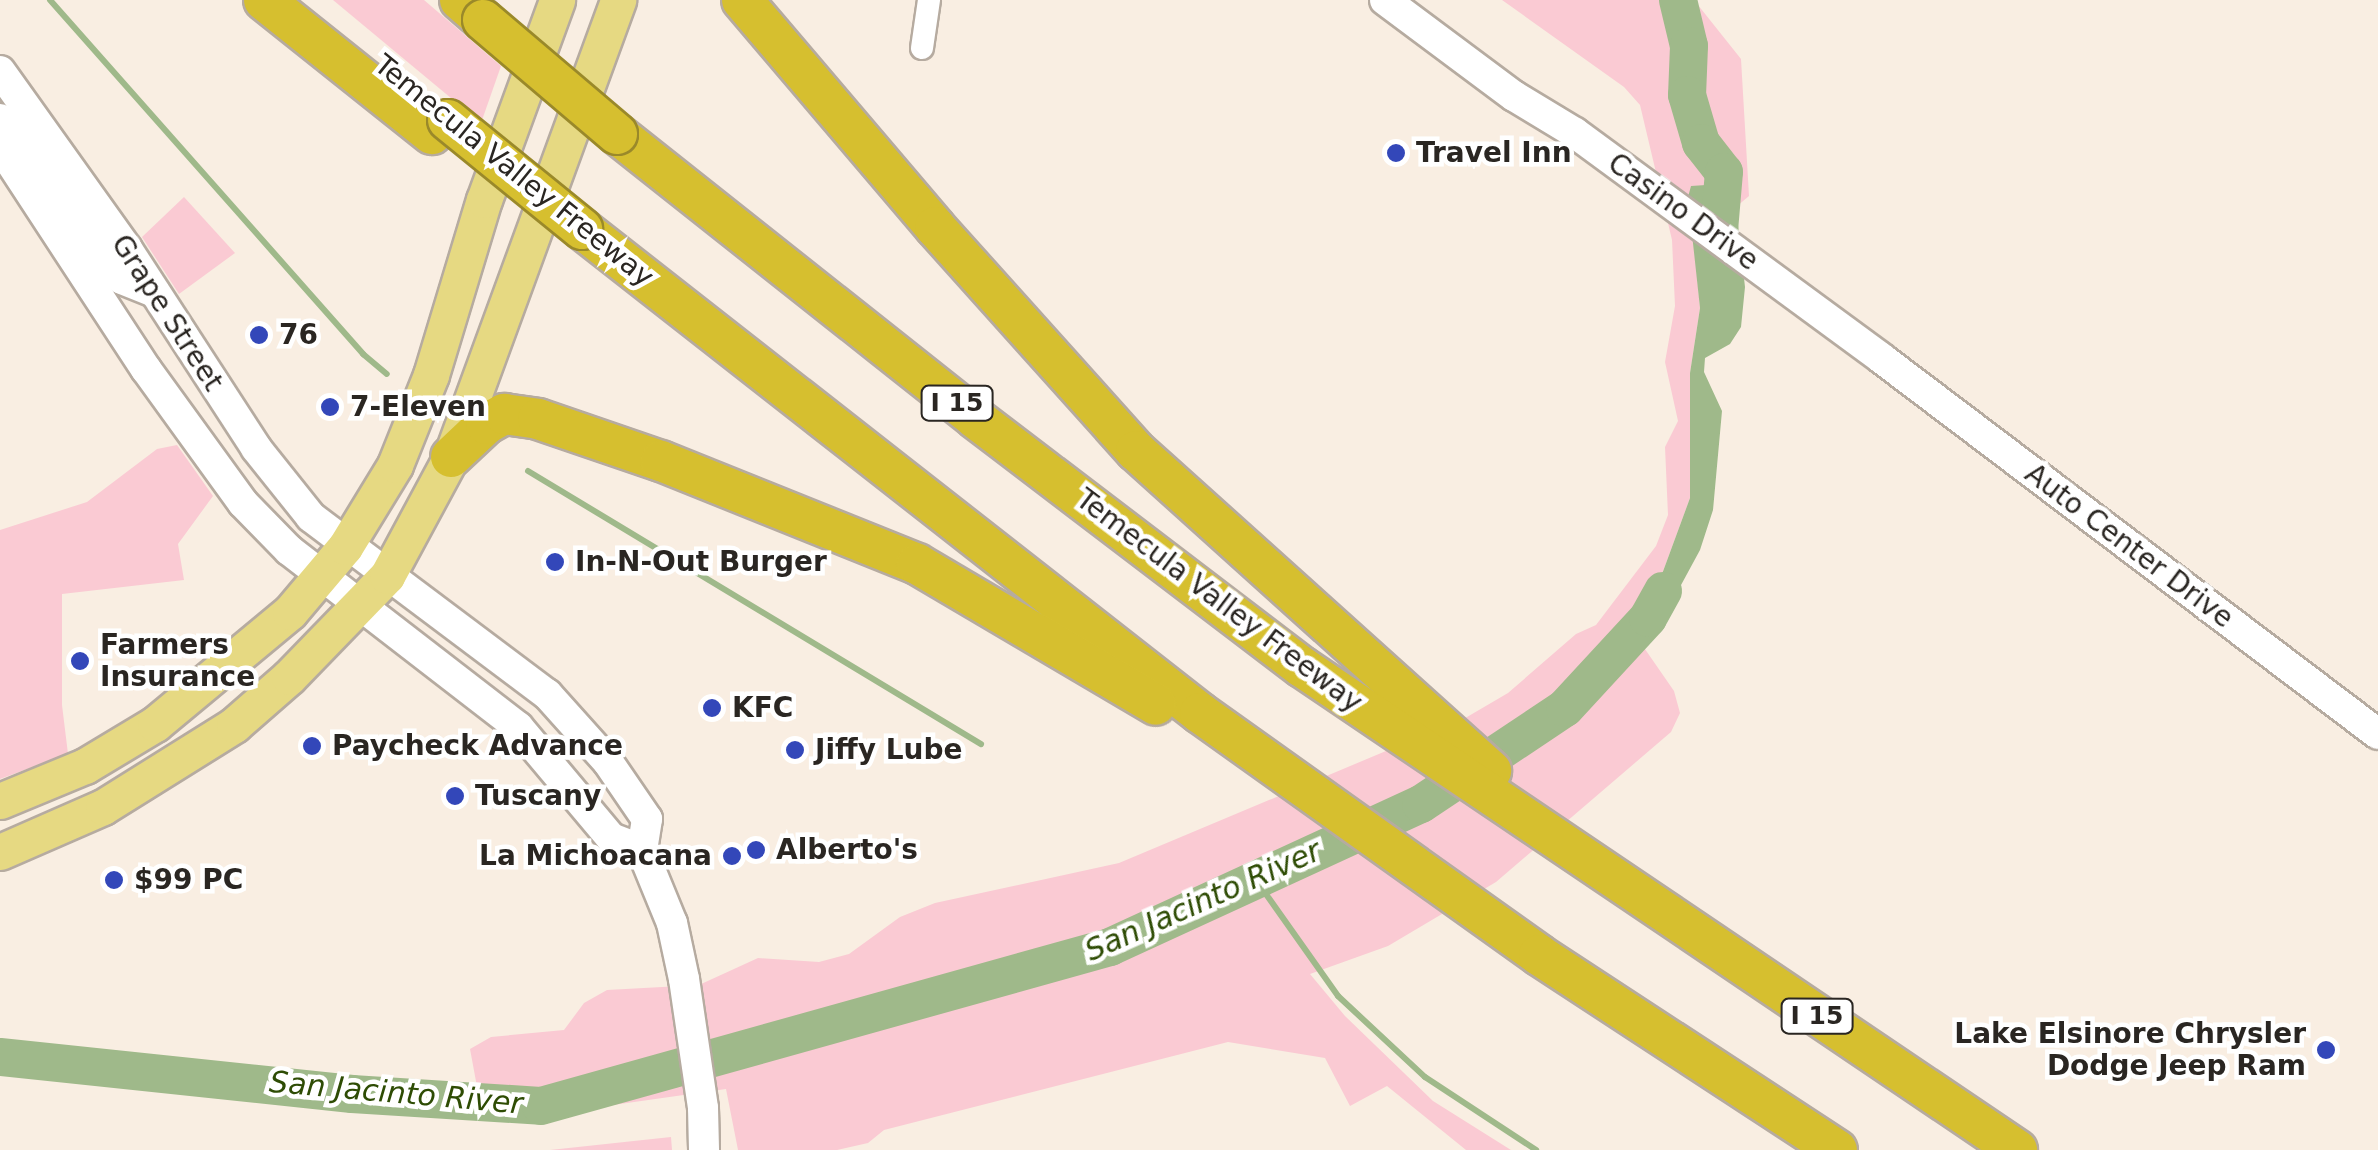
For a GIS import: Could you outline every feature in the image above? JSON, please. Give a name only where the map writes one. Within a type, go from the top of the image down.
[{"type":"highway","points":[[264,0],[440,127]]},
{"type":"highway","name":"Temecula Valley Freeway","points":[[308,0],[440,127],[527,184],[1200,713],[1540,955],[1837,1150]]},
{"type":"highway","points":[[742,0],[935,227],[1136,451],[1618,883]]},
{"type":"highway","name":"Temecula Valley Freeway","points":[[472,10],[617,134],[976,418],[1302,667],[2017,1150]]},
{"type":"highway","points":[[451,457],[486,424],[504,414],[538,419],[661,461],[917,564],[1163,709],[1200,713]]},
{"type":"main road","points":[[0,801],[85,766],[155,724],[290,612],[346,547],[395,465],[431,375],[484,200],[557,0]]},
{"type":"main road","points":[[0,852],[103,808],[186,758],[289,677],[387,576],[426,511],[451,457],[618,0]]},
{"type":"main road","name":"Casino Drive","points":[[1385,0],[1514,96],[1575,133],[1881,358]]},
{"type":"main road","name":"Grape Street","points":[[0,70],[154,292],[256,448],[312,517],[346,547],[548,694],[595,747],[647,819],[642,850],[672,922],[703,1108]]},
{"type":"main road","points":[[0,119],[24,136],[114,271],[122,279],[154,292]]},
{"type":"main road","name":"Grape Street","points":[[0,146],[146,368],[243,503],[289,550],[518,726]]},
{"type":"main road","name":"Auto Center Drive","points":[[1881,358],[2378,734]]},
{"type":"main road","points":[[518,726],[539,726],[571,755],[584,757],[595,747]]},
{"type":"main road","points":[[518,726],[611,838],[642,850]]},
{"type":"main road","points":[[703,1108],[704,1150]]},
{"type":"main road","points":[[703,1108],[722,1150]]},
{"type":"street","points":[[922,48],[929,0]]},
{"type":"shaded area","points":[[333,0],[424,0],[501,66],[481,123]]},
{"type":"shaded area","points":[[1502,0],[1667,0],[1677,31],[1692,23],[1686,0],[1694,0],[1741,59],[1749,196],[1736,207],[1720,192],[1693,232],[1700,308],[1690,373],[1690,498],[1658,585],[1629,626],[1674,691],[1680,713],[1671,732],[1496,882],[1388,946],[1310,974],[1345,1016],[1433,1101],[1511,1150],[1466,1150],[1387,1086],[1350,1106],[1325,1058],[1228,1042],[884,1130],[868,1143],[837,1150],[738,1150],[726,1089],[521,1118],[497,1116],[480,1103],[470,1049],[491,1037],[564,1030],[584,1003],[607,990],[699,985],[758,958],[819,962],[849,954],[900,917],[935,903],[1119,863],[1467,717],[1508,693],[1576,634],[1596,625],[1656,546],[1668,515],[1665,447],[1678,421],[1665,362],[1675,306],[1672,240],[1640,105],[1624,87]]},
{"type":"shaded area","points":[[1706,185],[1736,207],[1745,287],[1741,327],[1730,344],[1705,358],[1704,372],[1722,411],[1713,510],[1700,550],[1661,622],[1639,638],[1629,626],[1658,585],[1690,498],[1690,373],[1700,308],[1688,197],[1691,186]]},
{"type":"shaded area","points":[[184,197],[235,253],[179,294],[142,237]]},
{"type":"shaded area","points":[[177,445],[213,496],[178,544],[184,580],[62,594],[62,705],[68,754],[0,779],[0,530],[87,502],[157,449]]},
{"type":"shaded area","points":[[671,1137],[672,1150],[550,1150]]},
{"type":"waterway","points":[[50,0],[363,354],[387,374]]},
{"type":"waterway","name":"San Jacinto River","points":[[1678,0],[1689,46],[1687,95],[1701,143],[1724,172],[1718,242]]},
{"type":"waterway","points":[[528,471],[981,744]]},
{"type":"waterway","name":"San Jacinto River","points":[[0,1057],[352,1094],[541,1106],[1110,947],[1421,804],[1565,708],[1648,618],[1663,591]]},
{"type":"waterway","points":[[1256,880],[1338,996],[1425,1077],[1536,1150]]},
{"type":"place","name":"Travel Inn","points":[[1396,153]]},
{"type":"place","name":"76","points":[[259,335]]},
{"type":"place","name":"7-Eleven","points":[[330,407]]},
{"type":"place","name":"In-N-Out Burger","points":[[555,562]]},
{"type":"place","name":"Farmers Insurance","points":[[80,661]]},
{"type":"place","name":"KFC","points":[[712,708]]},
{"type":"place","name":"Paycheck Advance","points":[[312,746]]},
{"type":"place","name":"Jiffy Lube","points":[[795,750]]},
{"type":"place","name":"Tuscany","points":[[455,796]]},
{"type":"place","name":"Alberto's","points":[[756,850]]},
{"type":"place","name":"La Michoacana","points":[[732,856]]},
{"type":"place","name":"$99 PC","points":[[114,880]]},
{"type":"place","name":"Lake Elsinore Chrysler Dodge Jeep Ram","points":[[2326,1050]]}]
